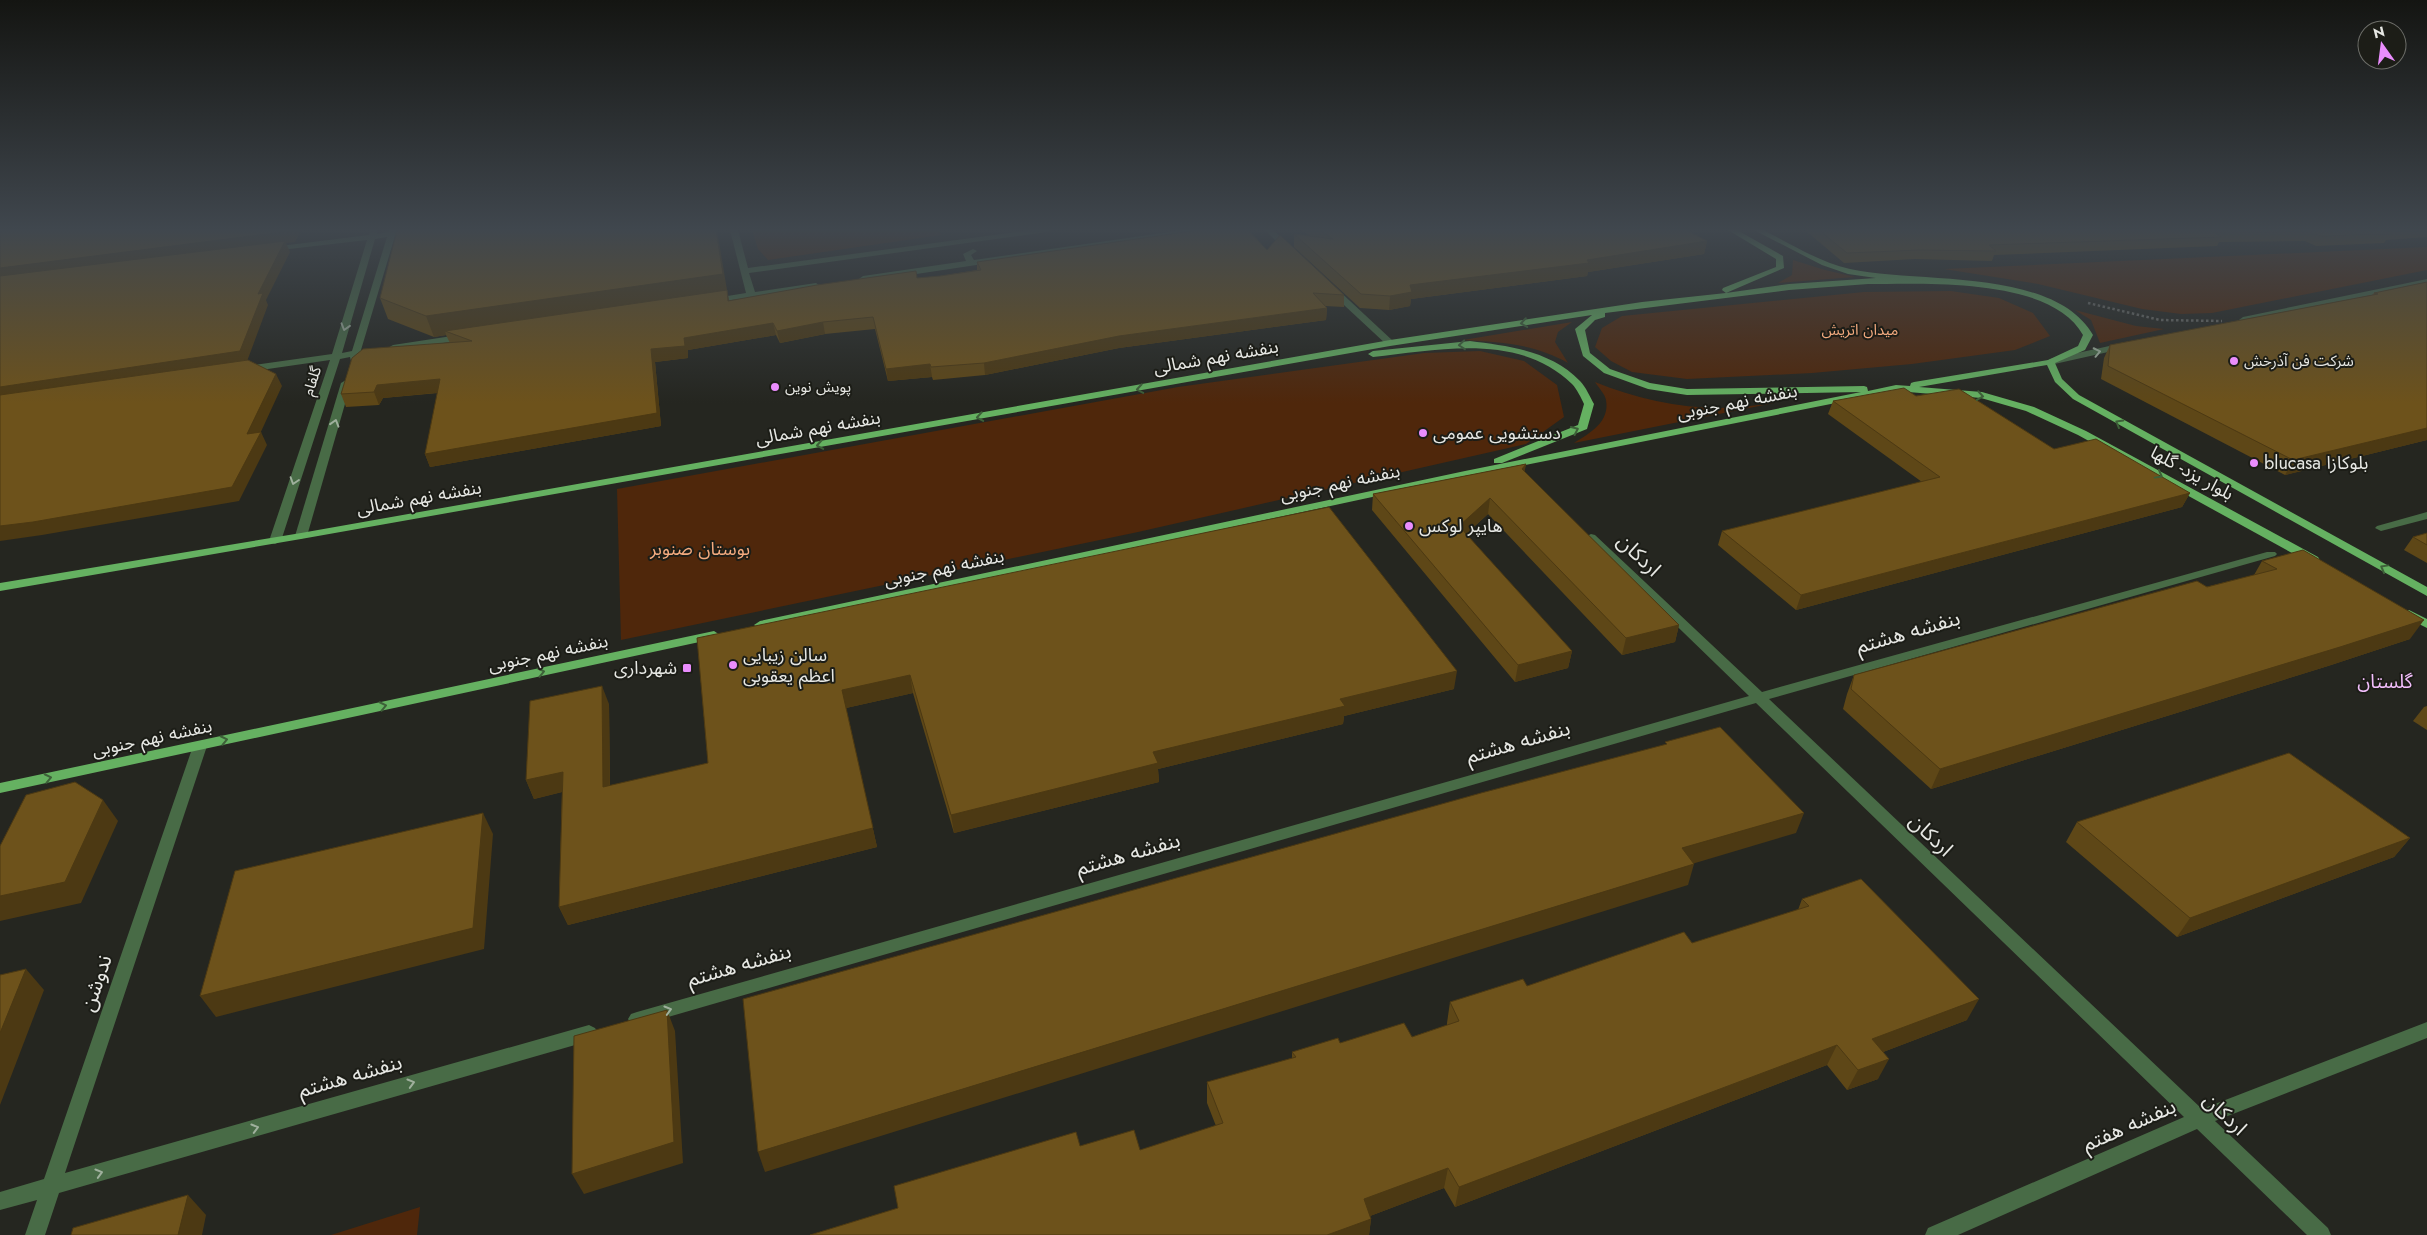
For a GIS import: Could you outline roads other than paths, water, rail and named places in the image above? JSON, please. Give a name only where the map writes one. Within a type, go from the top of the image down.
[{"type":"main road","points":[[1710,296],[1731,288]]},
{"type":"main road","points":[[1798,288],[1642,305],[1592,318],[1580,329],[1586,354],[1607,371],[1648,386],[1687,392],[1896,388],[2050,362],[2082,348],[2088,335],[2079,320],[2056,305],[2024,293],[1996,288]]},
{"type":"main road","name":"بنفشه نهم شمالی","points":[[0,587],[274,541],[1390,343],[1642,305]]},
{"type":"main road","points":[[1165,384],[1354,356],[1470,344],[1516,350],[1549,363],[1577,383],[1589,404],[1583,427],[1465,474]]},
{"type":"main road","name":"بلوار یزد- گلها","points":[[2050,362],[2058,380],[2076,397],[2427,592]]},
{"type":"main road","name":"بلوار یزد- گلها","points":[[1896,388],[1982,395],[2030,410],[2082,433],[2324,566]]},
{"type":"main road","name":"بنفشه نهم جنوبی","points":[[745,628],[1465,474],[1896,388]]},
{"type":"main road","points":[[2401,609],[2427,624]]},
{"type":"main road","name":"بنفشه نهم جنوبی","points":[[0,788],[725,632]]},
{"type":"street","name":"گلفام","points":[[274,541],[336,356],[356,288]]},
{"type":"street","name":"گلفام","points":[[301,536],[376,288]]},
{"type":"street","points":[[749,288],[751,295]]},
{"type":"street","points":[[701,302],[802,288]]},
{"type":"street","points":[[1331,288],[1390,343]]},
{"type":"street","points":[[2238,321],[2400,288]]},
{"type":"street","points":[[237,370],[474,336]]},
{"type":"street","points":[[2050,362],[2136,343]]},
{"type":"street","points":[[1514,464],[1528,477]]},
{"type":"street","points":[[2380,528],[2427,515]]},
{"type":"street","name":"اردکان","points":[[1579,526],[2321,1235]]},
{"type":"street","name":"بنفشه هشتم","points":[[0,1201],[1757,698],[2271,554]]},
{"type":"street","name":"ندوشن","points":[[35,1235],[200,746]]},
{"type":"street","name":"بنفشه هفتم","points":[[1935,1235],[2199,1119],[2427,1030]]},
{"type":"place","name":"شرکت فن آذرخش","points":[[2234,361]]},
{"type":"place","name":"پویش نوین","points":[[775,387]]},
{"type":"place","name":"دستشویی عمومی","points":[[1423,433]]},
{"type":"place","name":"blucasa بلوکازا","points":[[2254,463]]},
{"type":"place","name":"هایپر لوکس","points":[[1409,526]]},
{"type":"place","name":"سالن زیبایی اعظم یعقوبی","points":[[733,665]]},
{"type":"place","name":"شهرداری","points":[[687,668]]},
{"type":"district","name":"گلستان","points":[[2385,681]]},
{"type":"park label","name":"میدان اتریش","points":[[1860,330]]},
{"type":"park label","name":"بوستان صنوبر","points":[[700,549]]}]
